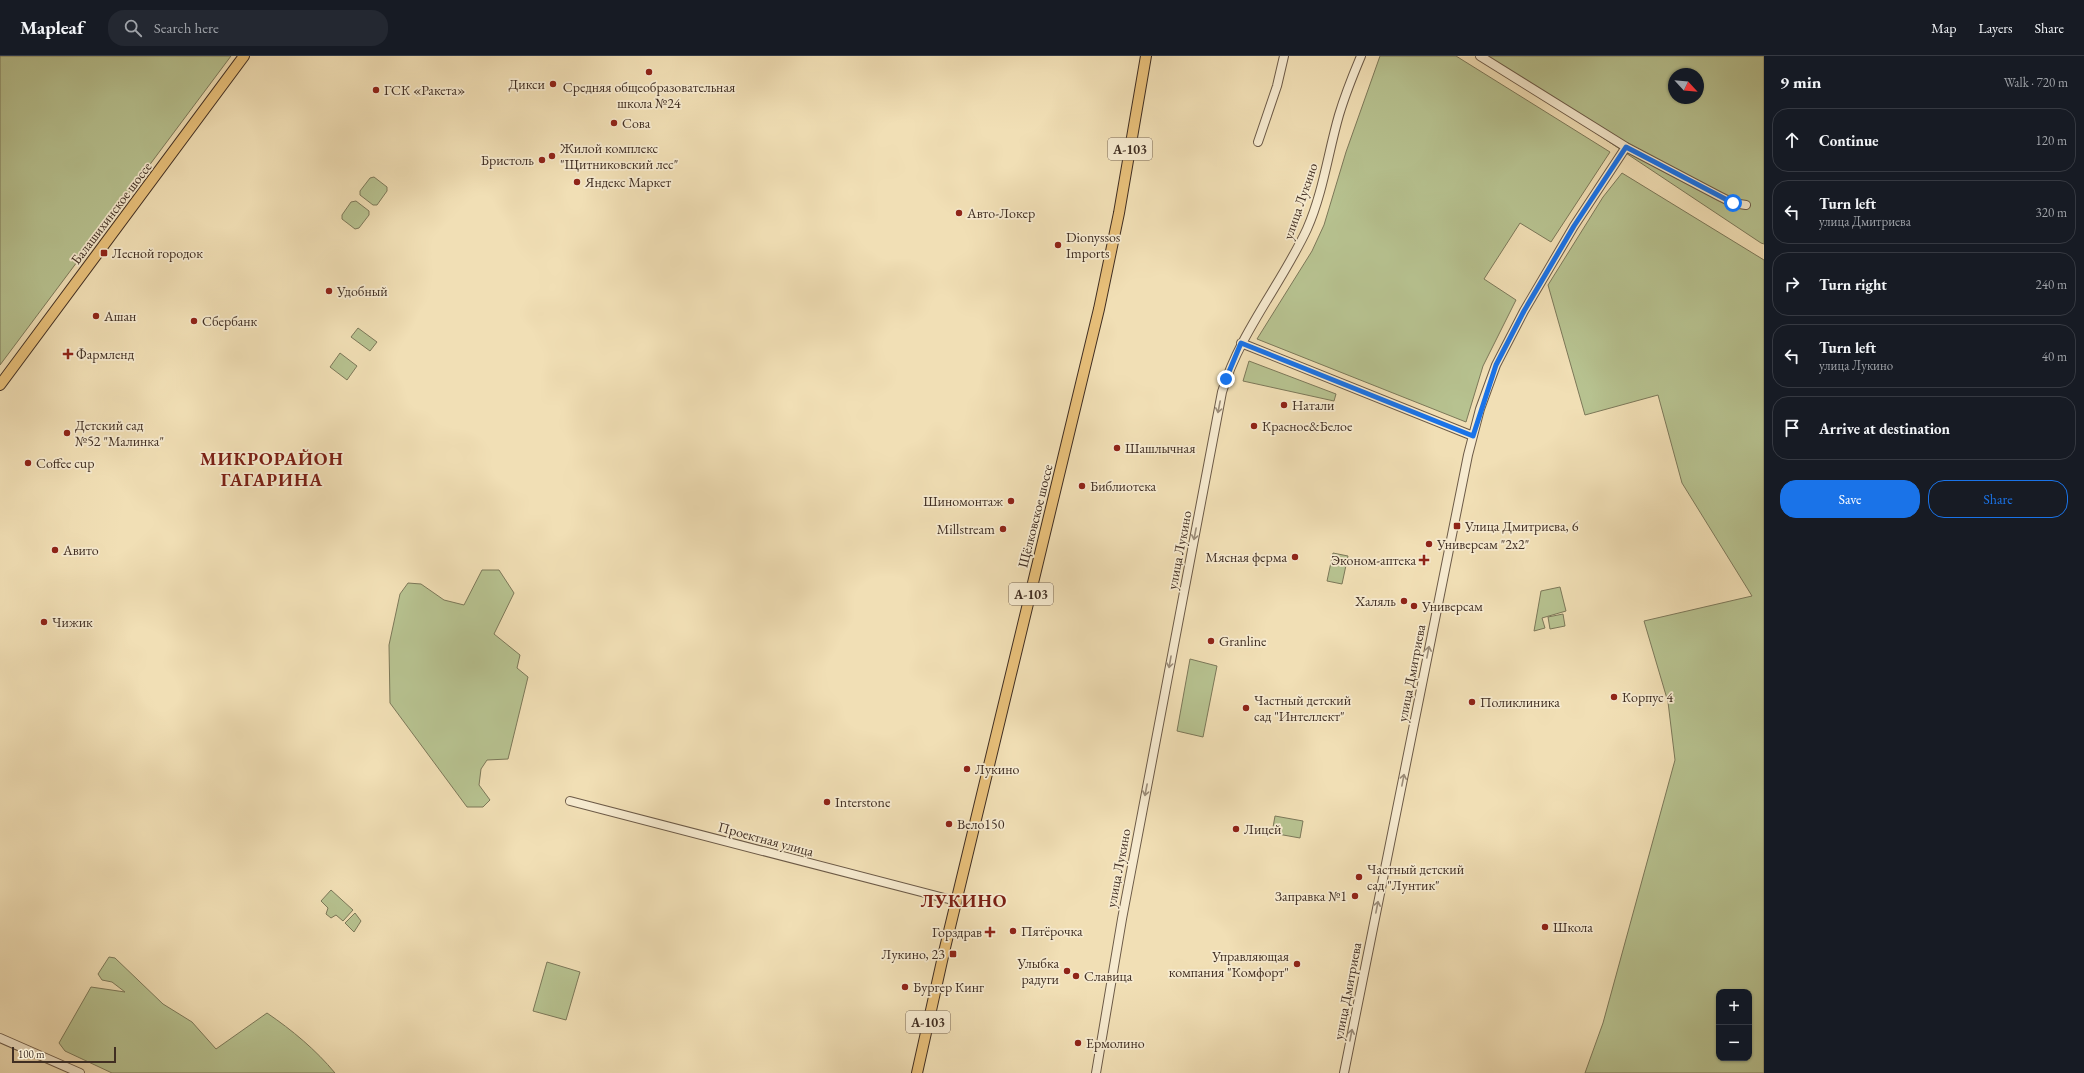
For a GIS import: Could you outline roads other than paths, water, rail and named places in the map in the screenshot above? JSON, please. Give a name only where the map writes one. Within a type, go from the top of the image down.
[{"type":"main road","name":"Балашихинское шоссе","points":[[0,385],[244,56]]},
{"type":"main road","name":"Щёлковское шоссе","points":[[917,1073],[956,901],[1099,309],[1119,213],[1146,56]]},
{"type":"street","points":[[1258,142],[1278,86],[1284,56]]},
{"type":"street","name":"улица Лукино","points":[[1096,1073],[1122,919],[1226,379],[1241,343],[1289,264],[1308,227],[1338,116],[1348,86],[1362,56]]},
{"type":"street","points":[[1480,56],[1626,147],[1733,203],[1746,205]]},
{"type":"street","name":"улица Дмитриева","points":[[1344,1073],[1473,436],[1496,365],[1517,325],[1574,226],[1626,147]]},
{"type":"street","points":[[1241,343],[1473,436]]},
{"type":"street","name":"Проектная улица","points":[[570,801],[956,901]]},
{"type":"street","points":[[0,1038],[80,1073]]},
{"type":"place","name":"Средняя общеобразовательная школа №24","points":[[649,72]]},
{"type":"place","name":"Дикси","points":[[553,84]]},
{"type":"place","name":"ГСК «Ракета»","points":[[376,90]]},
{"type":"place","name":"Сова","points":[[614,123]]},
{"type":"place","name":"Жилой комплекс \"Щитниковский лес\"","points":[[552,156]]},
{"type":"place","name":"Бристоль","points":[[542,160]]},
{"type":"place","name":"Яндекс Маркет","points":[[577,182]]},
{"type":"place","name":"Авто-Локер","points":[[959,213]]},
{"type":"place","name":"Dionyssos Imports","points":[[1058,245]]},
{"type":"place","name":"Лесной городок","points":[[104,253]]},
{"type":"place","name":"Удобный","points":[[329,291]]},
{"type":"place","name":"Ашан","points":[[96,316]]},
{"type":"place","name":"Сбербанк","points":[[194,321]]},
{"type":"place","name":"Фармленд","points":[[68,354]]},
{"type":"place","name":"Натали","points":[[1284,405]]},
{"type":"place","name":"Красное&Белое","points":[[1254,426]]},
{"type":"place","name":"Детский сад №52 \"Малинка\"","points":[[67,433]]},
{"type":"place","name":"Шашлычная","points":[[1117,448]]},
{"type":"place","name":"Coffee cup","points":[[28,463]]},
{"type":"place","name":"Библиотека","points":[[1082,486]]},
{"type":"place","name":"Шиномонтаж","points":[[1011,501]]},
{"type":"place","name":"Улица Дмитриева, 6","points":[[1457,526]]},
{"type":"place","name":"Millstream","points":[[1003,529]]},
{"type":"place","name":"Универсам \"2x2\"","points":[[1429,544]]},
{"type":"place","name":"Авито","points":[[55,550]]},
{"type":"place","name":"Мясная ферма","points":[[1295,557]]},
{"type":"place","name":"Эконом-аптека","points":[[1424,560]]},
{"type":"place","name":"Халяль","points":[[1404,601]]},
{"type":"place","name":"Универсам","points":[[1414,606]]},
{"type":"place","name":"Чижик","points":[[44,622]]},
{"type":"place","name":"Granline","points":[[1211,641]]},
{"type":"place","name":"Корпус 4","points":[[1614,697]]},
{"type":"place","name":"Поликлиника","points":[[1472,702]]},
{"type":"place","name":"Частный детский сад \"Интеллект\"","points":[[1246,708]]},
{"type":"place","name":"Лукино","points":[[967,769]]},
{"type":"place","name":"Interstone","points":[[827,802]]},
{"type":"place","name":"Вело150","points":[[949,824]]},
{"type":"place","name":"Лицей","points":[[1236,829]]},
{"type":"place","name":"Частный детский сад \"Лунтик\"","points":[[1359,877]]},
{"type":"place","name":"Заправка №1","points":[[1355,896]]},
{"type":"place","name":"Школа","points":[[1545,927]]},
{"type":"place","name":"Пятёрочка","points":[[1013,931]]},
{"type":"place","name":"Горздрав","points":[[990,932]]},
{"type":"place","name":"Лукино, 23","points":[[953,954]]},
{"type":"place","name":"Управляющая компания \"Комфорт\"","points":[[1297,964]]},
{"type":"place","name":"Улыбка радуги","points":[[1067,971]]},
{"type":"place","name":"Славица","points":[[1076,976]]},
{"type":"place","name":"Бургер Кинг","points":[[905,987]]},
{"type":"place","name":"Ермолино","points":[[1078,1043]]},
{"type":"district","name":"МИКРОРАЙОН ГАГАРИНА","points":[[272,469]]},
{"type":"district","name":"ЛУКИНО","points":[[964,901]]}]
